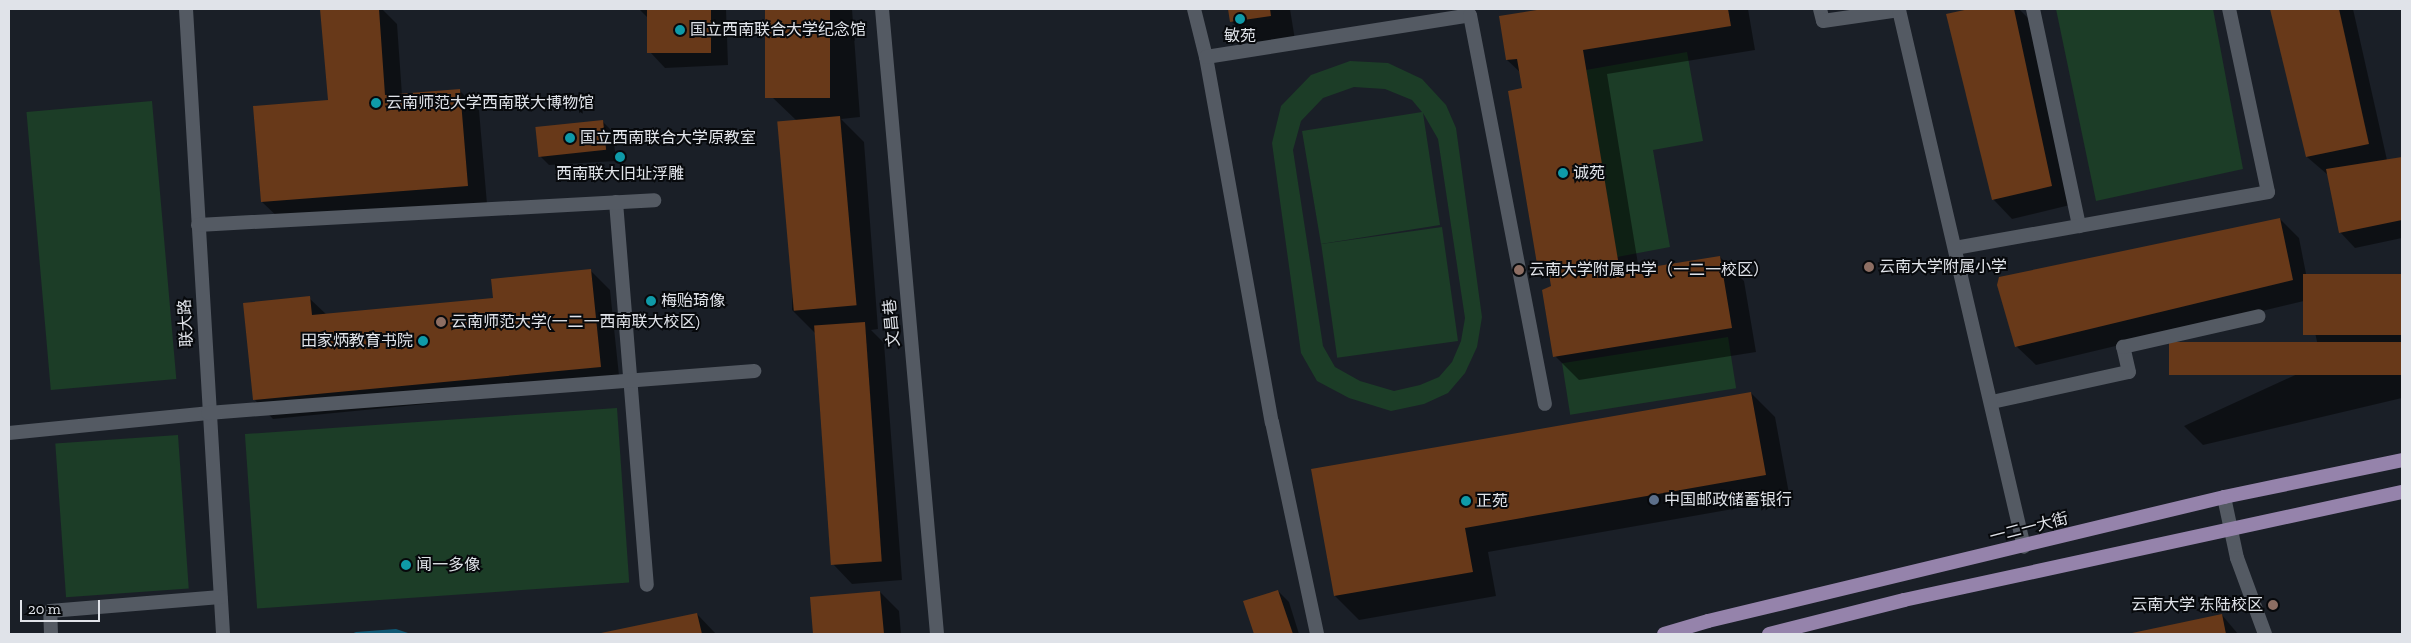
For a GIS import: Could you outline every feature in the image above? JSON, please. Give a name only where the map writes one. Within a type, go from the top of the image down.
[{"type":"main road","name":"一二一大街","points":[[1664,634],[1708,621],[2024,547],[2224,497],[2402,460]]},
{"type":"main road","points":[[1769,634],[1904,600],[2402,492]]},
{"type":"street","name":"联大路","points":[[186,9],[208,413],[223,634]]},
{"type":"street","name":"文昌巷","points":[[882,9],[937,634]]},
{"type":"street","points":[[1194,9],[1206,57],[1272,422],[1317,634]]},
{"type":"street","points":[[1820,9],[1823,21],[1901,9],[2024,547]]},
{"type":"street","points":[[2032,9],[2079,226]]},
{"type":"street","points":[[1955,248],[2268,192],[2229,9]]},
{"type":"street","points":[[1206,57],[1470,15],[1546,404]]},
{"type":"street","points":[[198,225],[654,200]]},
{"type":"street","points":[[616,202],[632,380],[647,585]]},
{"type":"street","points":[[1992,402],[2129,372],[2123,348],[2259,316]]},
{"type":"street","points":[[9,433],[208,413],[754,372]]},
{"type":"street","points":[[2224,497],[2237,558],[2265,634]]},
{"type":"street","points":[[51,634],[50,611],[220,597]]},
{"type":"green space","points":[[2056,9],[2213,9],[2243,169],[2096,201]]},
{"type":"green space","points":[[1687,52],[1703,141],[1653,150],[1670,247],[1617,257],[1586,70]]},
{"type":"green space","points":[[1350,61],[1388,63],[1422,79],[1446,105],[1456,128],[1482,317],[1477,347],[1465,373],[1448,393],[1424,404],[1391,411],[1349,398],[1317,381],[1301,353],[1272,143],[1281,106],[1311,75]],"holes":[[[1354,87],[1385,89],[1412,100],[1422,112],[1302,131],[1321,244],[1440,225],[1423,113],[1438,139],[1465,318],[1461,341],[1452,362],[1439,377],[1420,385],[1394,391],[1360,381],[1335,367],[1323,346],[1293,150],[1301,121],[1323,98]]]},
{"type":"green space","points":[[152,101],[176,379],[51,390],[26,112]]},
{"type":"green space","points":[[1442,227],[1458,341],[1337,358],[1321,244]]},
{"type":"green space","points":[[1728,337],[1736,388],[1570,415],[1562,363]]},
{"type":"green space","points":[[617,408],[629,583],[257,609],[245,434]]},
{"type":"green space","points":[[178,435],[189,589],[66,597],[55,444]]},
{"type":"water","points":[[396,629],[411,634],[351,634],[356,632]]},
{"type":"building","name":"云南师范大学西南联大博物馆","points":[[320,9],[379,9],[385,95],[460,89],[468,186],[261,202],[253,106],[328,100]]},
{"type":"building","name":"国立西南联合大学纪念馆","points":[[647,9],[711,9],[711,53],[647,53]]},
{"type":"building","points":[[765,9],[830,9],[830,98],[765,98]]},
{"type":"building","name":"敏苑","points":[[1228,9],[1270,9],[1271,16],[1230,22]]},
{"type":"building","name":"诚苑","points":[[1543,9],[1728,9],[1731,26],[1583,50],[1620,272],[1720,256],[1732,328],[1553,357],[1542,290],[1551,286],[1547,263],[1537,264],[1508,91],[1522,88],[1517,59],[1506,60],[1499,16]]},
{"type":"building","points":[[1969,9],[2014,9],[2052,186],[1992,200],[1946,14]]},
{"type":"building","points":[[2270,9],[2339,9],[2369,144],[2306,157]]},
{"type":"building","points":[[840,116],[857,305],[794,311],[777,121]]},
{"type":"building","name":"国立西南联合大学原教室","points":[[603,120],[606,150],[539,157],[535,127]]},
{"type":"building","points":[[2402,157],[2402,220],[2339,233],[2326,169]]},
{"type":"building","points":[[2280,218],[2293,280],[2015,347],[1997,285],[1999,277]]},
{"type":"building","name":"田家炳教育书院","points":[[591,269],[601,367],[253,400],[243,303],[310,296],[312,315],[493,298],[491,279]]},
{"type":"building","points":[[2303,274],[2402,274],[2402,335],[2303,335]]},
{"type":"building","points":[[865,322],[882,561],[831,565],[814,326]]},
{"type":"building","points":[[2169,342],[2402,342],[2402,375],[2169,375]]},
{"type":"building","name":"正苑","points":[[1751,392],[1766,475],[1465,528],[1473,572],[1334,596],[1311,469]]},
{"type":"building","points":[[1278,590],[1293,634],[1254,634],[1243,601]]},
{"type":"building","points":[[880,591],[884,634],[813,634],[810,597]]},
{"type":"building","points":[[697,613],[702,634],[601,634],[601,633]]},
{"type":"building","points":[[2222,614],[2226,634],[2132,634],[2132,633]]},
{"type":"place","name":"敏苑","points":[[1240,19]]},
{"type":"place","name":"国立西南联合大学纪念馆","points":[[680,30]]},
{"type":"place","name":"云南师范大学西南联大博物馆","points":[[376,103]]},
{"type":"place","name":"国立西南联合大学原教室","points":[[570,138]]},
{"type":"place","name":"西南联大旧址浮雕","points":[[620,157]]},
{"type":"place","name":"诚苑","points":[[1563,173]]},
{"type":"place","name":"云南大学附属小学","points":[[1869,267]]},
{"type":"place","name":"云南大学附属中学（一二一校区）","points":[[1519,270]]},
{"type":"place","name":"梅贻琦像","points":[[651,301]]},
{"type":"place","name":"云南师范大学(一二一西南联大校区)","points":[[441,322]]},
{"type":"place","name":"田家炳教育书院","points":[[423,341]]},
{"type":"place","name":"中国邮政储蓄银行","points":[[1654,500]]},
{"type":"place","name":"正苑","points":[[1466,501]]},
{"type":"place","name":"闻一多像","points":[[406,565]]},
{"type":"place","name":"云南大学 东陆校区","points":[[2273,605]]}]
